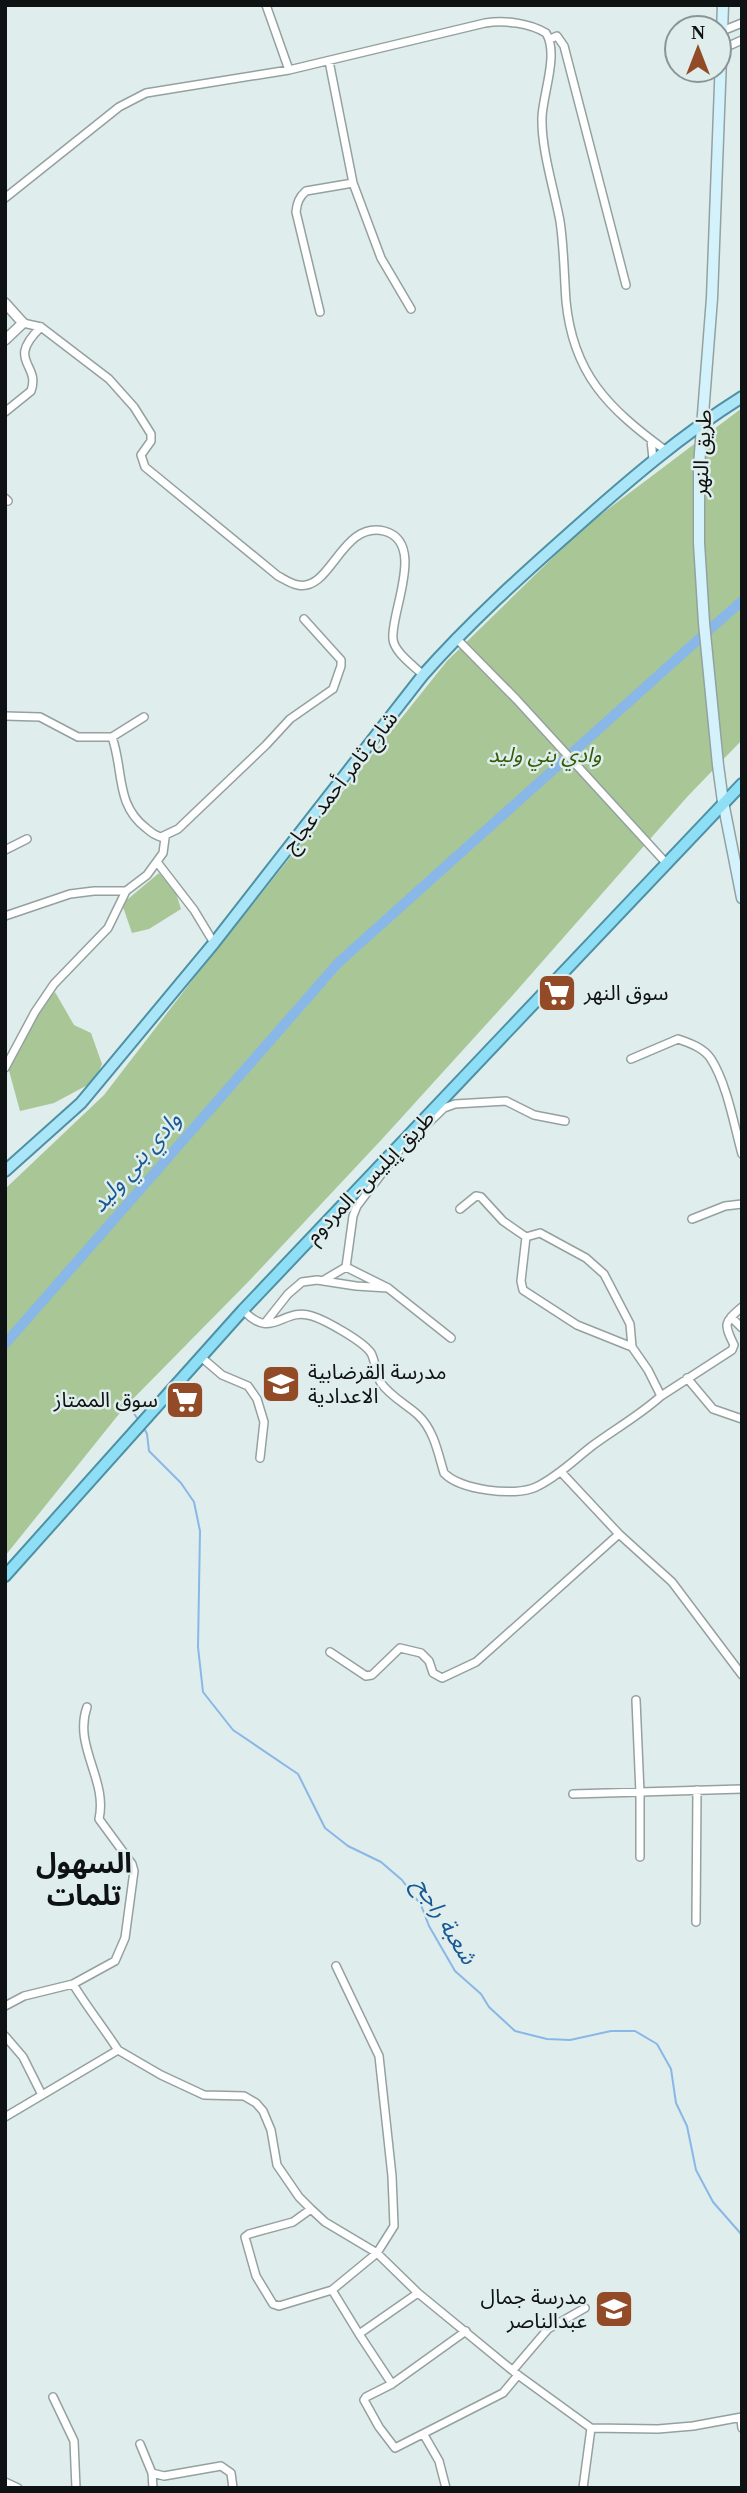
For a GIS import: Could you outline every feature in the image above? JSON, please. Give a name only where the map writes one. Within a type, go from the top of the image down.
[{"type":"highway","name":"طريق إيليس- المردوم","points":[[5,1576],[243,1310],[400,1148],[742,784]]},
{"type":"main road","name":"طريق النهر","points":[[721,84],[712,298],[699,466],[699,543],[708,675],[723,802],[742,898]]},
{"type":"main road","name":"شارع ثامر أحمد عجاج","points":[[5,1171],[81,1103],[214,943],[423,675],[456,638],[653,459],[742,397]]},
{"type":"street","points":[[266,5],[289,70]]},
{"type":"street","points":[[5,198],[85,132],[131,100],[162,89],[289,70],[497,21],[537,27],[550,39],[551,55],[542,117],[548,167],[563,241],[566,301],[575,349],[590,377],[610,404],[665,450]]},
{"type":"street","points":[[550,39],[557,37],[564,46],[626,285]]},
{"type":"street","points":[[329,61],[353,183],[381,258],[411,309]]},
{"type":"street","points":[[320,312],[296,212],[297,204],[300,195],[306,191],[353,183]]},
{"type":"street","points":[[5,303],[23,323],[41,327],[109,379],[134,407],[151,434],[151,441],[141,455],[145,467],[278,576],[304,585],[324,574],[351,540],[362,532],[386,532],[395,536],[403,551],[405,572],[392,638],[397,652],[407,658],[423,675]]},
{"type":"street","points":[[5,340],[23,323]]},
{"type":"street","points":[[5,412],[31,391],[33,379],[24,358],[24,348],[41,327]]},
{"type":"street","points":[[651,440],[653,459]]},
{"type":"street","points":[[160,838],[178,829],[290,719],[324,698],[333,689],[341,660],[304,619]]},
{"type":"street","points":[[456,638],[517,700],[667,864]]},
{"type":"street","points":[[5,716],[40,717],[78,737],[112,737],[144,717]]},
{"type":"street","points":[[5,1068],[35,1012],[57,981],[108,928],[126,891],[147,875],[165,846],[165,838],[160,838],[142,826],[127,807],[112,737]]},
{"type":"street","points":[[5,850],[27,839]]},
{"type":"street","points":[[157,862],[194,910],[214,943]]},
{"type":"street","points":[[5,916],[86,891],[126,891]]},
{"type":"street","points":[[631,1059],[678,1039],[695,1045],[710,1058],[724,1091],[742,1154]]},
{"type":"street","points":[[346,1267],[353,1216],[357,1206],[400,1148],[444,1108],[455,1104],[506,1101],[534,1115],[565,1121]]},
{"type":"street","points":[[460,1209],[476,1196],[481,1197],[503,1221],[526,1237]]},
{"type":"street","points":[[691,1219],[725,1206],[742,1204]]},
{"type":"street","points":[[526,1237],[535,1232],[540,1233],[596,1265],[604,1274],[630,1324],[632,1348],[662,1396]]},
{"type":"street","points":[[526,1237],[521,1281],[523,1290],[577,1325],[632,1348]]},
{"type":"street","points":[[324,1280],[346,1267]]},
{"type":"street","points":[[346,1267],[388,1288],[451,1338]]},
{"type":"street","points":[[265,1323],[302,1282],[324,1280],[388,1288]]},
{"type":"street","points":[[243,1310],[253,1321],[265,1323],[297,1315],[313,1316],[363,1345],[370,1352],[382,1385],[423,1420],[432,1433],[444,1473],[455,1482],[482,1490],[527,1490],[561,1472],[687,1378],[732,1350],[734,1345],[726,1329],[731,1317],[742,1307]]},
{"type":"street","points":[[731,1317],[742,1328]]},
{"type":"street","points":[[201,1357],[222,1375],[248,1386],[257,1399],[264,1422],[260,1458]]},
{"type":"street","points":[[687,1378],[713,1409],[742,1419]]},
{"type":"street","points":[[561,1472],[619,1534],[672,1582],[742,1675]]},
{"type":"street","points":[[330,1652],[366,1676],[372,1675],[397,1650],[408,1648],[427,1658],[433,1673],[438,1677],[446,1677],[481,1660],[619,1534]]},
{"type":"street","points":[[636,1700],[640,1857]]},
{"type":"street","points":[[5,2006],[24,1996],[73,1984],[115,1961],[125,1938],[134,1871],[132,1864],[99,1819],[99,1788],[83,1733],[88,1707]]},
{"type":"street","points":[[573,1794],[742,1789]]},
{"type":"street","points":[[696,1922],[698,1790]]},
{"type":"street","points":[[311,2210],[293,2222],[245,2237],[256,2276],[273,2304],[279,2306],[332,2290],[377,2253],[391,2232],[394,2219],[379,2056],[336,1966]]},
{"type":"street","points":[[73,1984],[92,2016],[99,2020],[118,2050],[161,2075],[204,2095],[244,2096],[256,2103],[263,2111],[271,2130],[277,2165],[311,2210],[325,2222],[377,2253],[418,2293],[591,2428],[658,2429],[741,2418],[742,2428]]},
{"type":"street","points":[[5,2036],[23,2057],[42,2095]]},
{"type":"street","points":[[5,2117],[118,2050]]},
{"type":"street","points":[[332,2290],[392,2384]]},
{"type":"street","points":[[359,2334],[418,2293]]},
{"type":"street","points":[[466,2331],[392,2384],[365,2398],[365,2403],[379,2427],[395,2448],[503,2393],[548,2329],[585,2308]]},
{"type":"street","points":[[53,2397],[74,2441],[76,2488]]},
{"type":"street","points":[[583,2488],[591,2428]]},
{"type":"street","points":[[424,2435],[439,2461],[446,2488]]},
{"type":"street","points":[[140,2444],[152,2473],[153,2488]]},
{"type":"street","points":[[152,2473],[164,2476],[221,2466],[231,2473],[233,2488]]},
{"type":"street","points":[[5,2482],[18,2488]]},
{"type":"green space","name":"وادي بني وليد","points":[[742,408],[742,740],[687,797],[383,1138],[250,1280],[123,1409],[5,1556],[5,1189],[104,1095],[447,661],[583,528]]},
{"type":"green space","points":[[159,873],[176,893],[181,909],[149,929],[132,933],[122,904]]},
{"type":"green space","points":[[55,992],[74,1025],[91,1033],[102,1064],[95,1081],[54,1103],[20,1111],[8,1067],[28,1025]]},
{"type":"waterway","name":"وادي بني وليد","points":[[709,630],[742,601]]},
{"type":"waterway","name":"وادي بني وليد","points":[[5,1344],[338,963],[700,638]]},
{"type":"waterway","points":[[131,1409],[137,1418]]},
{"type":"waterway","name":"شعبة راجح","points":[[144,1428],[149,1451],[181,1483],[194,1502],[200,1531],[198,1647],[203,1692],[233,1730],[298,1774],[325,1828],[348,1846],[381,1862],[402,1880],[421,1905],[429,1926],[455,1971],[481,1994],[489,2007],[515,2031],[547,2039],[570,2040],[611,2031],[635,2031],[657,2044],[671,2069],[676,2103],[687,2126],[696,2170],[713,2202],[742,2235]]},
{"type":"place","name":"سوق النهر","points":[[557,993]]},
{"type":"place","name":"مدرسة القرضابية الاعدادية","points":[[281,1384]]},
{"type":"place","name":"سوق الممتاز","points":[[185,1400]]},
{"type":"place","name":"مدرسة جمال عبدالناصر","points":[[614,2309]]},
{"type":"district","name":"السهول تلمات","points":[[84,1879]]}]
